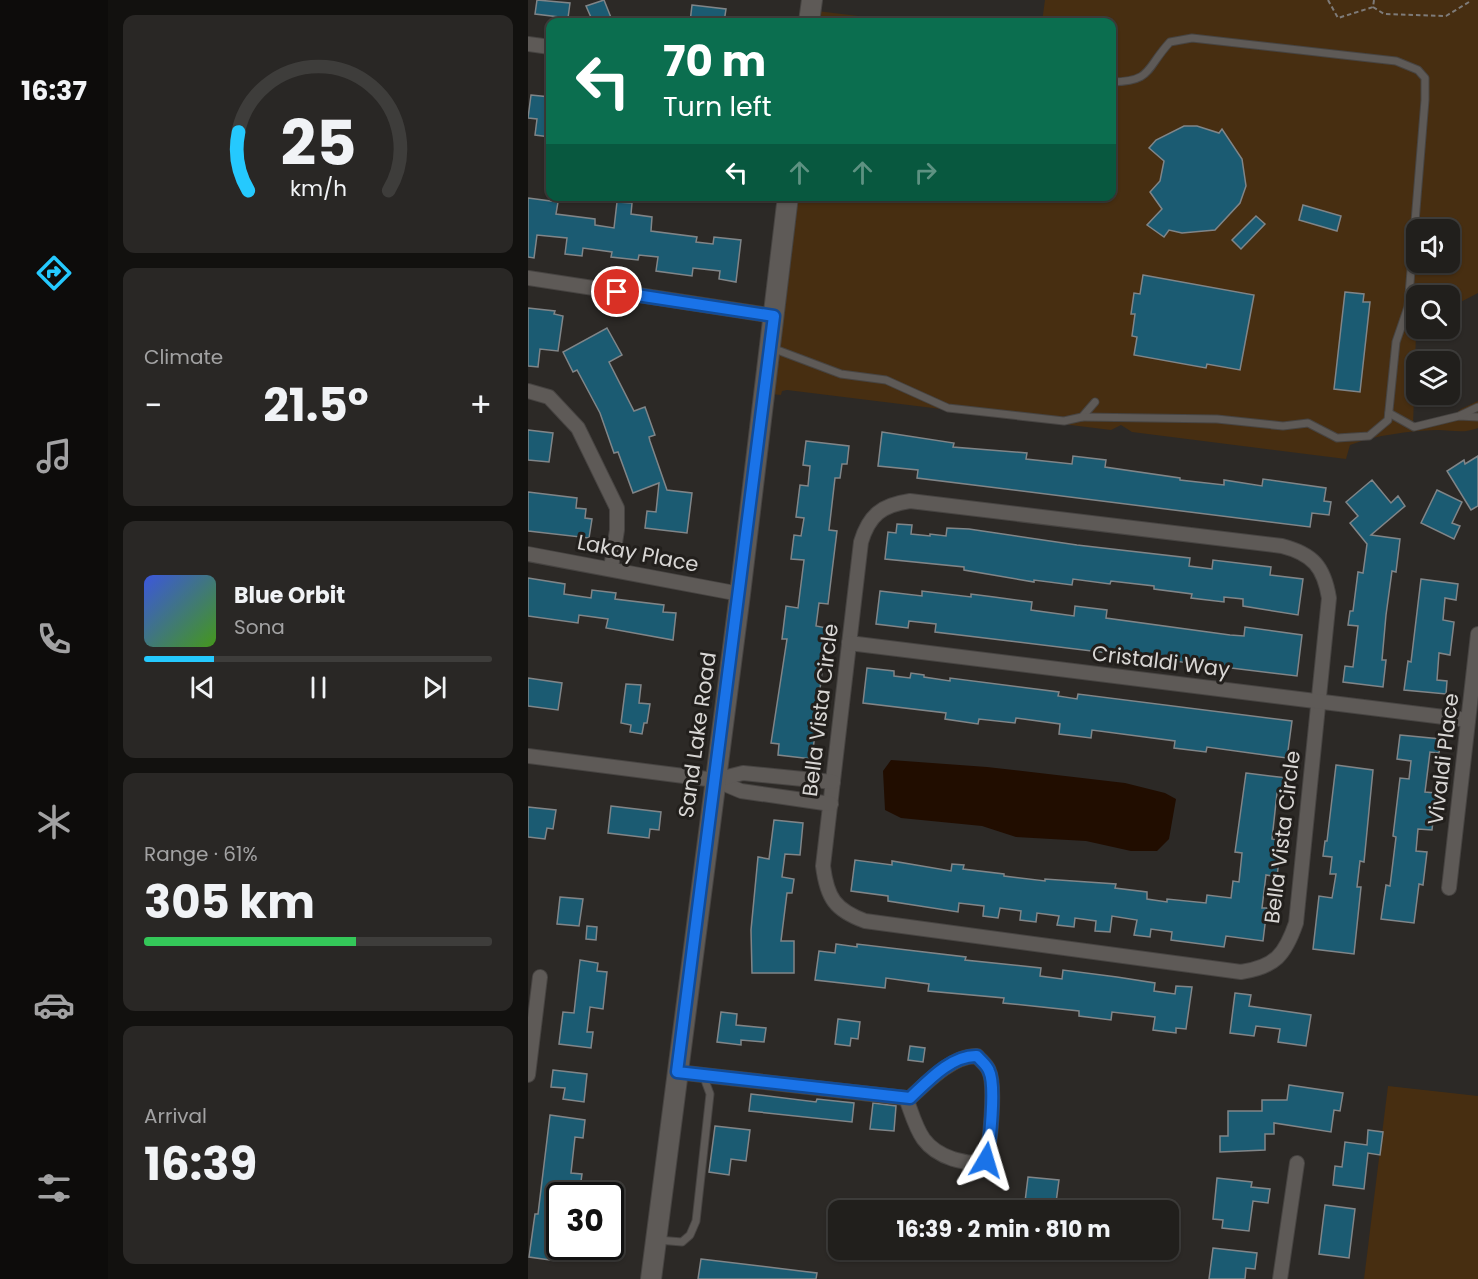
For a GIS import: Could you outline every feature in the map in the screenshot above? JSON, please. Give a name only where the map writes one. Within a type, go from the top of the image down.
[{"type":"street","points":[[810,18],[812,0]]},
{"type":"street","points":[[528,45],[546,47]]},
{"type":"street","name":"Sand Lake Road","points":[[651,1279],[740,594],[787,201]]},
{"type":"street","points":[[528,278],[774,316]]},
{"type":"street","points":[[528,391],[549,397],[578,428],[617,508],[617,530],[611,568]]},
{"type":"street","name":"Bella Vista Circle","points":[[910,501],[1271,544],[1300,550],[1316,562],[1326,578],[1329,598],[1319,702],[1296,923],[1289,944],[1277,960],[1259,969],[1241,972],[865,921],[849,915],[836,904],[826,888],[823,866],[861,542],[866,526],[878,511],[893,503],[910,501]]},
{"type":"street","name":"Lakay Place","points":[[528,555],[611,568],[740,594]]},
{"type":"street","name":"Vivaldi Place","points":[[1449,888],[1478,634]]},
{"type":"street","name":"Cristaldi Way","points":[[849,643],[1468,720]]},
{"type":"street","points":[[528,756],[715,780],[741,791],[831,804]]},
{"type":"street","points":[[715,780],[743,773],[833,782]]},
{"type":"street","points":[[783,797],[785,777]]},
{"type":"street","points":[[528,1075],[540,977]]},
{"type":"street","points":[[677,1072],[910,1098],[938,1071],[970,1056],[977,1056],[989,1069],[992,1080],[989,1145],[986,1160],[977,1164],[963,1162],[928,1148],[918,1132],[906,1098]]},
{"type":"street","points":[[1280,1279],[1297,1163]]},
{"type":"lane","points":[[770,347],[841,374],[886,380],[948,408],[1064,421],[1082,417],[1217,419],[1283,426],[1308,423],[1337,438],[1369,436],[1388,420],[1396,342],[1408,307],[1425,78],[1418,70],[1396,61],[1192,39],[1170,42],[1148,73],[1134,81],[1116,82]]},
{"type":"lane","points":[[1082,417],[1095,402]]},
{"type":"lane","points":[[1389,413],[1414,427],[1459,416],[1478,407]]},
{"type":"lane","points":[[1459,416],[1478,417]]},
{"type":"lane","points":[[656,1240],[682,1242],[690,1235],[696,1221],[710,1094],[703,1075]]},
{"type":"path","points":[[1328,0],[1338,18],[1373,7],[1384,14],[1446,16],[1469,2]]},
{"type":"path","points":[[1373,7],[1374,0]]},
{"type":"shaded area","points":[[1045,0],[1478,0],[1478,293],[1460,302],[1460,285],[1406,285],[1406,339],[1416,339],[1415,351],[1406,351],[1406,405],[1414,405],[1413,426],[1453,416],[1461,409],[1478,401],[1478,428],[1463,431],[1415,431],[1371,439],[1350,445],[1346,459],[1132,432],[1121,425],[1111,430],[787,390],[782,391],[781,395],[771,394],[795,201],[1116,201],[1116,18],[1043,18]]},
{"type":"shaded area","points":[[817,11],[875,18],[816,18]]},
{"type":"shaded area","points":[[891,760],[987,767],[1125,783],[1165,793],[1176,799],[1169,839],[1157,851],[1131,851],[1086,841],[1016,837],[982,826],[901,818],[885,810],[883,771]]},
{"type":"shaded area","points":[[1388,1086],[1478,1096],[1478,1279],[1364,1279]]},
{"type":"building","points":[[537,0],[570,3],[568,18],[535,14]]},
{"type":"building","points":[[604,0],[611,18],[591,18],[586,6]]},
{"type":"building","points":[[692,5],[726,9],[725,18],[690,18]]},
{"type":"building","points":[[531,95],[546,97],[546,136],[535,135],[537,119],[528,118]]},
{"type":"building","points":[[1184,126],[1197,126],[1219,133],[1222,129],[1242,159],[1246,186],[1240,203],[1215,230],[1182,233],[1169,230],[1164,237],[1147,225],[1162,209],[1150,192],[1160,181],[1164,161],[1149,148],[1156,140]]},
{"type":"building","points":[[528,198],[558,202],[556,214],[595,219],[595,225],[614,228],[617,202],[632,203],[631,214],[652,217],[651,231],[697,237],[696,242],[713,244],[714,237],[741,240],[736,282],[719,279],[720,271],[693,268],[692,276],[656,271],[658,257],[639,255],[638,260],[611,257],[612,252],[583,248],[582,256],[565,254],[567,238],[537,235],[534,258],[528,257]]},
{"type":"building","points":[[1303,205],[1341,216],[1337,231],[1299,220]]},
{"type":"building","points":[[1256,216],[1265,224],[1241,249],[1232,240]]},
{"type":"building","points":[[1143,275],[1254,295],[1240,370],[1207,364],[1206,368],[1134,355],[1137,337],[1132,336],[1135,314],[1131,314],[1134,293],[1140,294]]},
{"type":"building","points":[[1345,292],[1364,294],[1363,302],[1370,302],[1360,392],[1334,389]]},
{"type":"building","points":[[528,308],[555,311],[554,314],[563,316],[558,351],[540,349],[538,367],[528,366]]},
{"type":"building","points":[[607,328],[622,355],[609,362],[634,411],[645,407],[655,435],[649,437],[650,441],[667,490],[692,493],[687,533],[645,528],[647,511],[656,512],[659,483],[633,493],[618,452],[614,453],[600,413],[577,370],[573,372],[563,352]]},
{"type":"building","points":[[528,430],[553,433],[549,462],[528,460]]},
{"type":"building","points":[[882,432],[954,443],[953,447],[1027,453],[1026,459],[1072,464],[1073,456],[1106,460],[1105,467],[1180,478],[1180,480],[1224,485],[1224,480],[1262,486],[1263,479],[1326,488],[1324,501],[1331,502],[1329,515],[1312,513],[1310,527],[917,478],[918,470],[878,466]]},
{"type":"building","points":[[806,441],[849,446],[847,464],[842,464],[840,478],[835,478],[829,530],[837,531],[828,604],[819,603],[816,626],[827,628],[812,759],[778,755],[779,744],[771,743],[787,639],[782,639],[786,606],[798,608],[804,560],[791,559],[794,535],[801,536],[804,518],[796,517],[800,485],[808,486],[810,466],[803,465]]},
{"type":"building","points":[[1478,456],[1478,506],[1471,510],[1447,471],[1464,460],[1465,464]]},
{"type":"building","points":[[1372,480],[1391,503],[1398,496],[1405,506],[1371,535],[1400,539],[1396,572],[1392,571],[1386,615],[1382,660],[1386,660],[1383,687],[1343,682],[1345,666],[1353,667],[1358,626],[1348,625],[1350,611],[1353,611],[1358,572],[1363,573],[1367,544],[1350,523],[1358,516],[1346,502]]},
{"type":"building","points":[[1437,490],[1462,502],[1452,523],[1460,526],[1454,539],[1421,523]]},
{"type":"building","points":[[528,492],[577,498],[576,508],[586,509],[585,518],[592,519],[589,538],[528,531]]},
{"type":"building","points":[[897,524],[912,525],[911,534],[946,536],[947,528],[969,529],[1077,545],[1190,558],[1189,566],[1212,569],[1213,560],[1271,567],[1270,575],[1303,579],[1298,615],[1243,606],[1243,599],[1224,597],[1224,602],[1191,598],[1192,594],[1154,589],[1154,586],[1073,579],[1072,585],[1034,580],[1034,582],[964,570],[964,567],[885,559],[888,532],[896,533]]},
{"type":"building","points":[[528,578],[565,584],[564,594],[591,598],[592,590],[616,593],[615,599],[664,605],[663,612],[676,613],[673,640],[606,628],[608,619],[579,615],[578,623],[528,616]]},
{"type":"building","points":[[1421,579],[1458,584],[1456,600],[1445,598],[1443,620],[1454,622],[1450,655],[1439,653],[1437,680],[1447,681],[1446,694],[1404,690],[1408,661],[1411,662]]},
{"type":"building","points":[[880,591],[922,596],[922,591],[971,597],[971,594],[1032,602],[1031,610],[1074,616],[1075,606],[1107,610],[1106,618],[1230,635],[1244,636],[1245,627],[1302,635],[1297,676],[935,632],[936,624],[909,621],[908,628],[876,624]]},
{"type":"building","points":[[867,668],[894,671],[894,676],[910,678],[911,673],[950,681],[950,678],[1059,692],[1058,696],[1077,699],[1078,694],[1292,721],[1287,758],[1207,747],[1206,752],[1174,748],[1175,741],[1092,730],[1091,738],[1059,734],[1060,724],[1016,718],[1015,723],[979,719],[978,724],[945,719],[946,713],[863,703]]},
{"type":"building","points":[[528,678],[562,683],[558,710],[528,706]]},
{"type":"building","points":[[626,684],[641,685],[639,703],[650,704],[647,723],[644,723],[642,734],[630,732],[631,725],[621,723]]},
{"type":"building","points":[[1400,735],[1441,739],[1439,753],[1430,752],[1425,792],[1436,793],[1432,830],[1418,829],[1416,851],[1427,852],[1423,885],[1419,884],[1414,923],[1381,919],[1386,885],[1390,886],[1400,778],[1409,779],[1411,761],[1397,759]]},
{"type":"building","points":[[1336,765],[1373,770],[1364,862],[1360,861],[1357,887],[1361,887],[1354,954],[1313,949],[1319,896],[1332,898],[1336,874],[1330,874],[1332,857],[1323,856],[1325,841],[1327,841]]},
{"type":"building","points":[[1246,773],[1287,778],[1285,794],[1277,793],[1272,839],[1281,841],[1277,877],[1266,875],[1262,908],[1267,908],[1263,941],[1226,936],[1224,947],[1171,940],[1172,932],[1151,929],[1150,937],[1134,935],[1137,920],[1112,916],[1110,932],[1095,931],[1096,921],[1075,918],[1074,927],[1057,925],[1059,916],[1037,913],[1036,922],[1020,920],[1021,911],[1000,908],[998,918],[983,916],[984,906],[959,903],[958,912],[888,901],[888,896],[851,891],[855,860],[892,865],[892,861],[951,871],[952,864],[964,865],[963,869],[1004,874],[1004,876],[1045,881],[1045,879],[1116,884],[1115,888],[1147,892],[1147,899],[1167,902],[1167,899],[1206,903],[1207,895],[1231,898],[1233,881],[1239,882],[1242,853],[1235,852]]},
{"type":"building","points":[[611,806],[661,812],[659,830],[650,829],[649,838],[608,833]]},
{"type":"building","points":[[528,807],[556,810],[553,829],[547,828],[545,839],[528,837]]},
{"type":"building","points":[[774,820],[803,823],[800,855],[785,854],[782,877],[794,879],[792,893],[787,893],[781,941],[794,941],[794,973],[752,973],[751,930],[758,857],[769,859]]},
{"type":"building","points":[[560,897],[583,899],[579,926],[557,924]]},
{"type":"building","points":[[587,926],[597,927],[596,940],[586,939]]},
{"type":"building","points":[[836,944],[857,947],[857,944],[966,957],[965,960],[1041,968],[1040,976],[1062,979],[1063,970],[1117,977],[1155,983],[1154,991],[1175,994],[1176,986],[1192,987],[1186,1029],[1176,1028],[1176,1033],[1153,1030],[1155,1017],[1112,1012],[1111,1020],[1079,1016],[1079,1011],[1003,1003],[1004,998],[928,991],[929,984],[886,978],[885,988],[815,980],[819,951],[835,953]]},
{"type":"building","points":[[580,960],[598,963],[597,971],[607,972],[603,1009],[590,1007],[587,1032],[593,1032],[591,1048],[559,1044],[563,1012],[574,1013]]},
{"type":"building","points":[[1235,993],[1251,995],[1249,1006],[1311,1015],[1306,1046],[1278,1042],[1280,1029],[1256,1026],[1254,1036],[1230,1033]]},
{"type":"building","points":[[721,1012],[737,1014],[736,1025],[766,1028],[764,1042],[741,1040],[741,1045],[717,1042]]},
{"type":"building","points":[[838,1019],[860,1022],[858,1039],[851,1038],[850,1046],[835,1044]]},
{"type":"building","points":[[910,1046],[925,1048],[923,1062],[908,1060]]},
{"type":"building","points":[[553,1070],[587,1074],[584,1102],[563,1099],[565,1088],[551,1087]]},
{"type":"building","points":[[1289,1085],[1343,1093],[1340,1111],[1334,1110],[1331,1132],[1274,1123],[1274,1134],[1265,1134],[1265,1150],[1220,1152],[1220,1136],[1228,1136],[1228,1111],[1262,1111],[1262,1100],[1287,1100]]},
{"type":"building","points":[[751,1094],[816,1102],[817,1099],[854,1103],[852,1122],[749,1111]]},
{"type":"building","points":[[873,1103],[896,1106],[894,1131],[870,1129]]},
{"type":"building","points":[[550,1115],[585,1120],[583,1138],[575,1137],[571,1173],[582,1174],[581,1182],[546,1182],[546,1259],[529,1257],[535,1214],[538,1214]]},
{"type":"building","points":[[715,1126],[750,1130],[746,1161],[731,1159],[729,1175],[709,1172]]},
{"type":"building","points":[[1368,1130],[1383,1132],[1380,1155],[1368,1153],[1364,1189],[1333,1185],[1335,1166],[1342,1167],[1345,1142],[1367,1145]]},
{"type":"building","points":[[1028,1177],[1059,1180],[1056,1200],[1025,1200]]},
{"type":"building","points":[[1217,1178],[1252,1182],[1251,1187],[1270,1189],[1268,1203],[1253,1201],[1249,1231],[1222,1228],[1223,1220],[1213,1219]]},
{"type":"building","points":[[1325,1205],[1355,1209],[1349,1258],[1319,1254]]},
{"type":"building","points":[[1213,1248],[1257,1253],[1255,1269],[1246,1268],[1245,1279],[1209,1279]]},
{"type":"building","points":[[701,1259],[817,1273],[816,1279],[698,1279]]},
{"type":"route","points":[[617,292],[774,316],[677,1072],[910,1098],[938,1071],[970,1056],[977,1056],[989,1069],[992,1080],[989,1145],[986,1160]]}]
